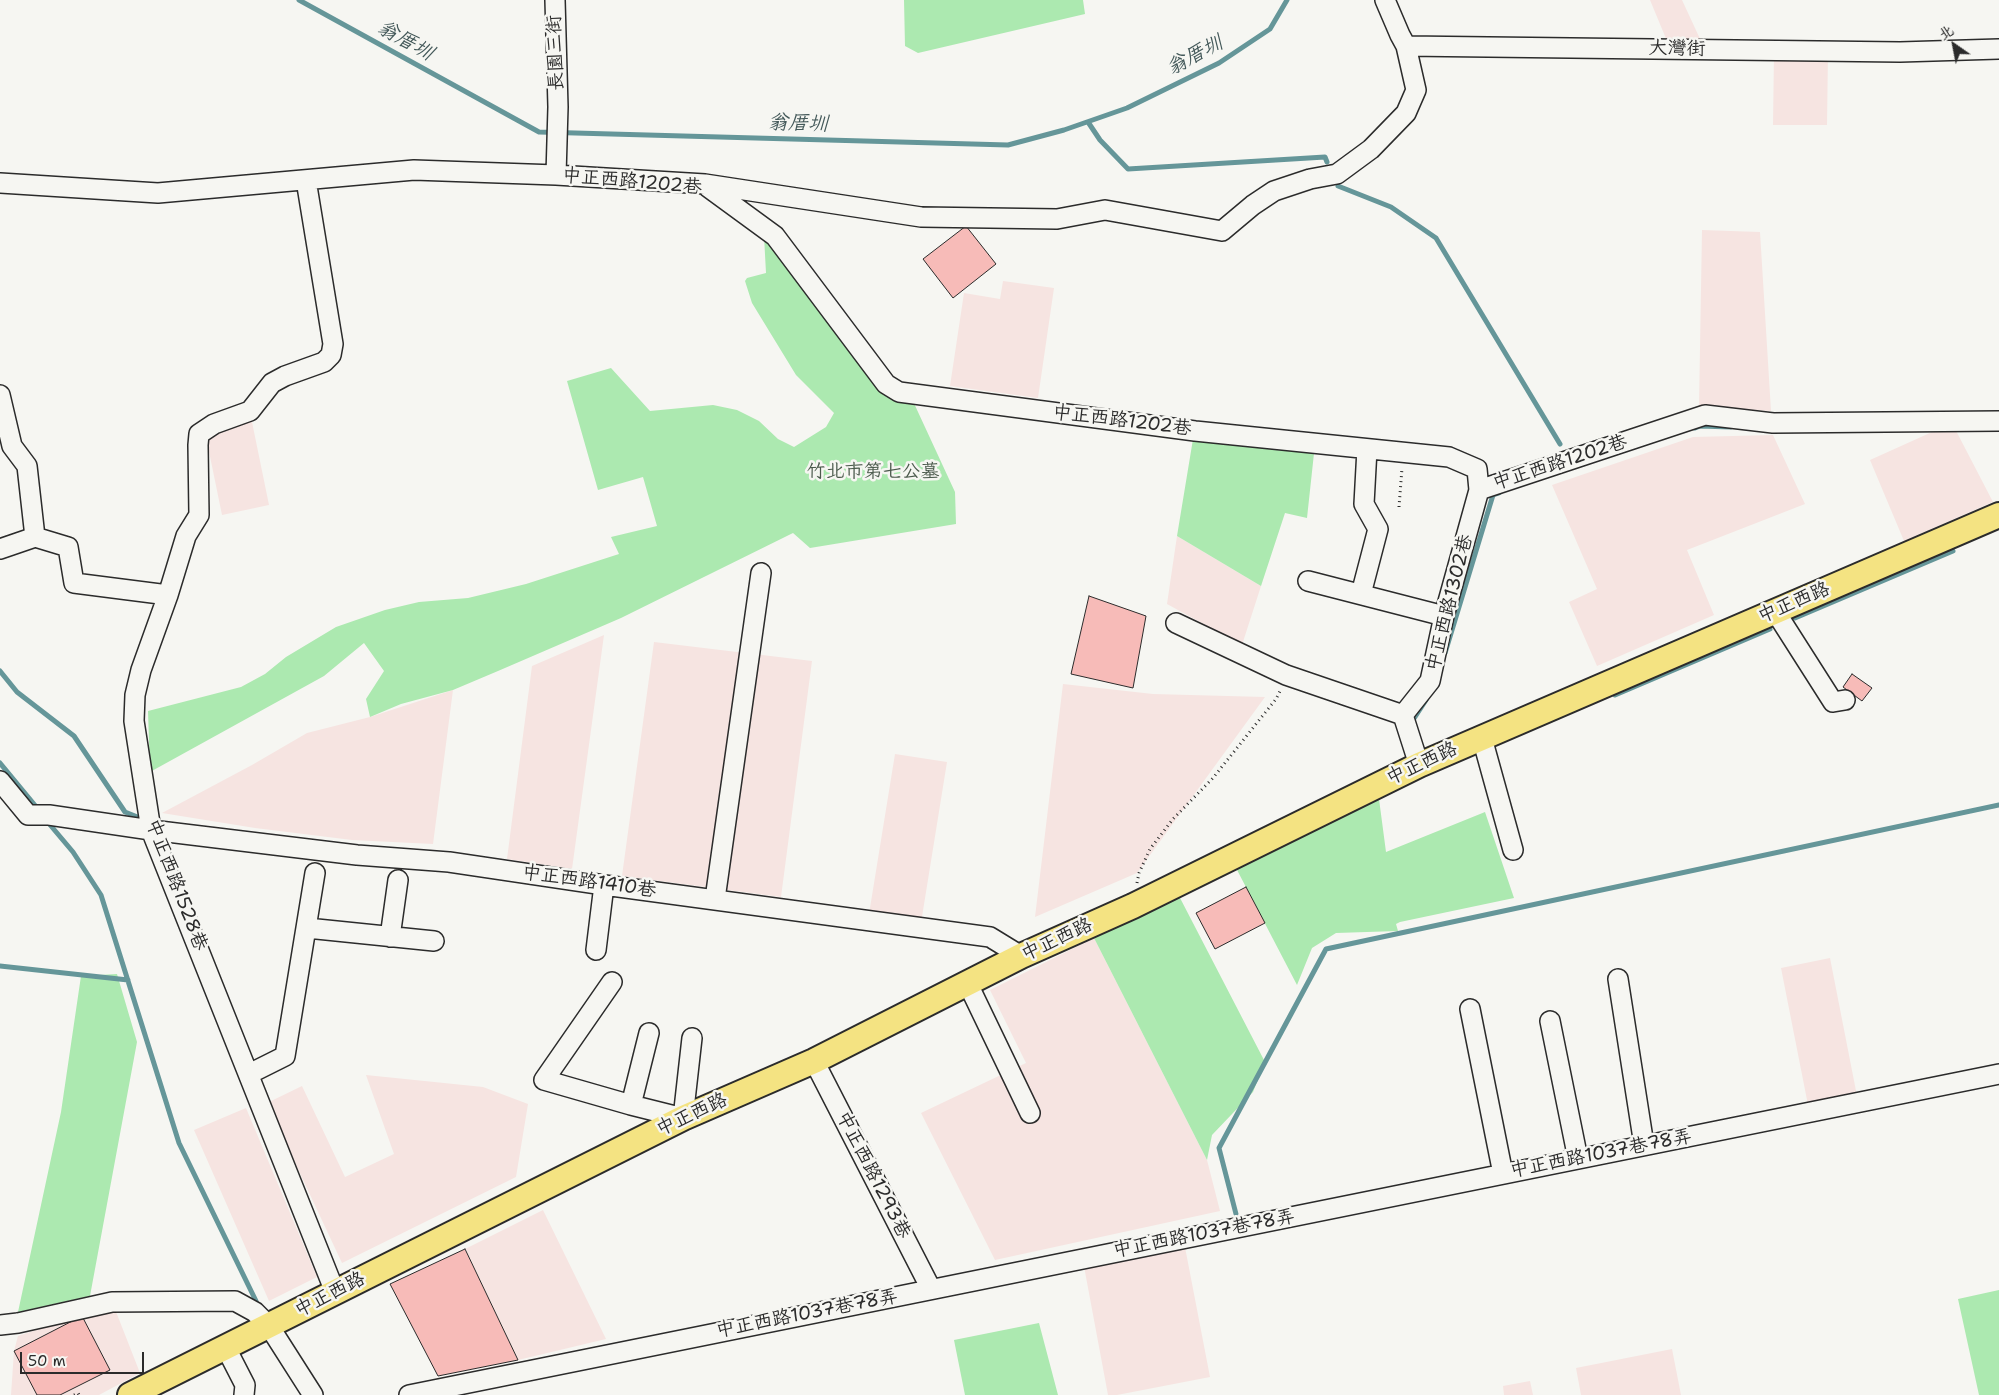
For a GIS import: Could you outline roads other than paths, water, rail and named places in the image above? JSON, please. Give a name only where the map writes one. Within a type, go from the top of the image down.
[{"type":"main road","name":"中正西路","points":[[130,1395],[683,1118],[814,1061],[1021,956],[1133,906],[1419,765],[1999,515]]},
{"type":"street","name":"長園三街","points":[[555,0],[558,107],[556,175]]},
{"type":"street","points":[[705,184],[921,218],[1056,219],[1105,210],[1222,231],[1253,205],[1274,191],[1310,179],[1337,174],[1371,149],[1406,113],[1416,90],[1406,46],[1385,0]]},
{"type":"street","name":"大灣街","points":[[1406,46],[1900,52],[1999,49]]},
{"type":"street","name":"中正西路1202巷","points":[[0,184],[158,193],[414,170],[556,175],[705,184],[775,236],[886,384],[899,392],[1195,430],[1449,457],[1477,469],[1479,490],[1705,415],[1773,423],[1999,420]]},
{"type":"street","name":"中正西路1528巷","points":[[306,180],[333,344],[331,355],[324,362],[272,384],[250,411],[214,424],[199,434],[199,515],[186,536],[168,595],[141,670],[135,695],[134,722],[151,830],[335,1292]]},
{"type":"street","points":[[0,395],[12,446],[27,466],[35,538]]},
{"type":"street","points":[[1361,594],[1378,529],[1364,504],[1367,449]]},
{"type":"street","name":"中正西路1302巷","points":[[1403,715],[1430,681],[1444,616],[1479,490]]},
{"type":"street","points":[[0,549],[35,538],[68,547],[74,583],[168,595]]},
{"type":"street","points":[[714,900],[761,573]]},
{"type":"street","points":[[1308,581],[1444,616]]},
{"type":"street","points":[[1775,612],[1833,702],[1844,700]]},
{"type":"street","points":[[1176,623],[1286,675],[1403,715],[1419,765]]},
{"type":"street","points":[[1482,738],[1513,850]]},
{"type":"street","name":"中正西路1410巷","points":[[0,781],[28,815],[49,815],[151,830],[357,855],[450,862],[604,886],[990,937],[1021,956]]},
{"type":"street","points":[[249,1074],[285,1056],[315,873]]},
{"type":"street","points":[[390,936],[398,880]]},
{"type":"street","points":[[596,950],[604,886]]},
{"type":"street","points":[[307,928],[434,941]]},
{"type":"street","points":[[1618,979],[1644,1145]]},
{"type":"street","points":[[612,982],[544,1080],[683,1118],[692,1038]]},
{"type":"street","points":[[968,984],[1030,1113]]},
{"type":"street","points":[[1470,1009],[1503,1174]]},
{"type":"street","points":[[1550,1021],[1578,1159]]},
{"type":"street","points":[[631,1105],[649,1033]]},
{"type":"street","name":"中正西路1293巷","points":[[814,1061],[931,1289]]},
{"type":"street","name":"中正西路1037巷78弄","points":[[409,1395],[1999,1074]]},
{"type":"street","points":[[0,1325],[18,1323],[112,1302],[235,1301],[255,1312],[268,1326],[314,1395]]},
{"type":"street","points":[[226,1348],[245,1385],[244,1395]]},
{"type":"waterway","name":"翁厝圳","points":[[299,0],[539,132],[1008,145],[1064,130],[1127,108],[1219,63],[1270,29],[1287,0]]},
{"type":"waterway","points":[[1088,122],[1100,140],[1128,169],[1325,157],[1327,162]]},
{"type":"waterway","points":[[1338,186],[1391,207],[1436,238],[1560,444]]},
{"type":"waterway","points":[[1695,428],[1700,426],[1731,427]]},
{"type":"waterway","points":[[1445,653],[1493,495],[1499,493]]},
{"type":"waterway","points":[[1795,618],[1953,551]]},
{"type":"waterway","points":[[1615,695],[1770,629]]},
{"type":"waterway","points":[[0,671],[17,692],[74,736],[125,812],[140,818]]},
{"type":"waterway","points":[[1413,720],[1426,700]]},
{"type":"waterway","points":[[0,763],[38,809]]},
{"type":"waterway","points":[[1236,1214],[1219,1148],[1326,949],[1999,805]]},
{"type":"waterway","points":[[46,820],[73,852],[101,895],[179,1143],[256,1301]]},
{"type":"waterway","points":[[0,966],[128,980]]},
{"type":"park label","name":"竹北市第七公墓","points":[[873,472]]}]
